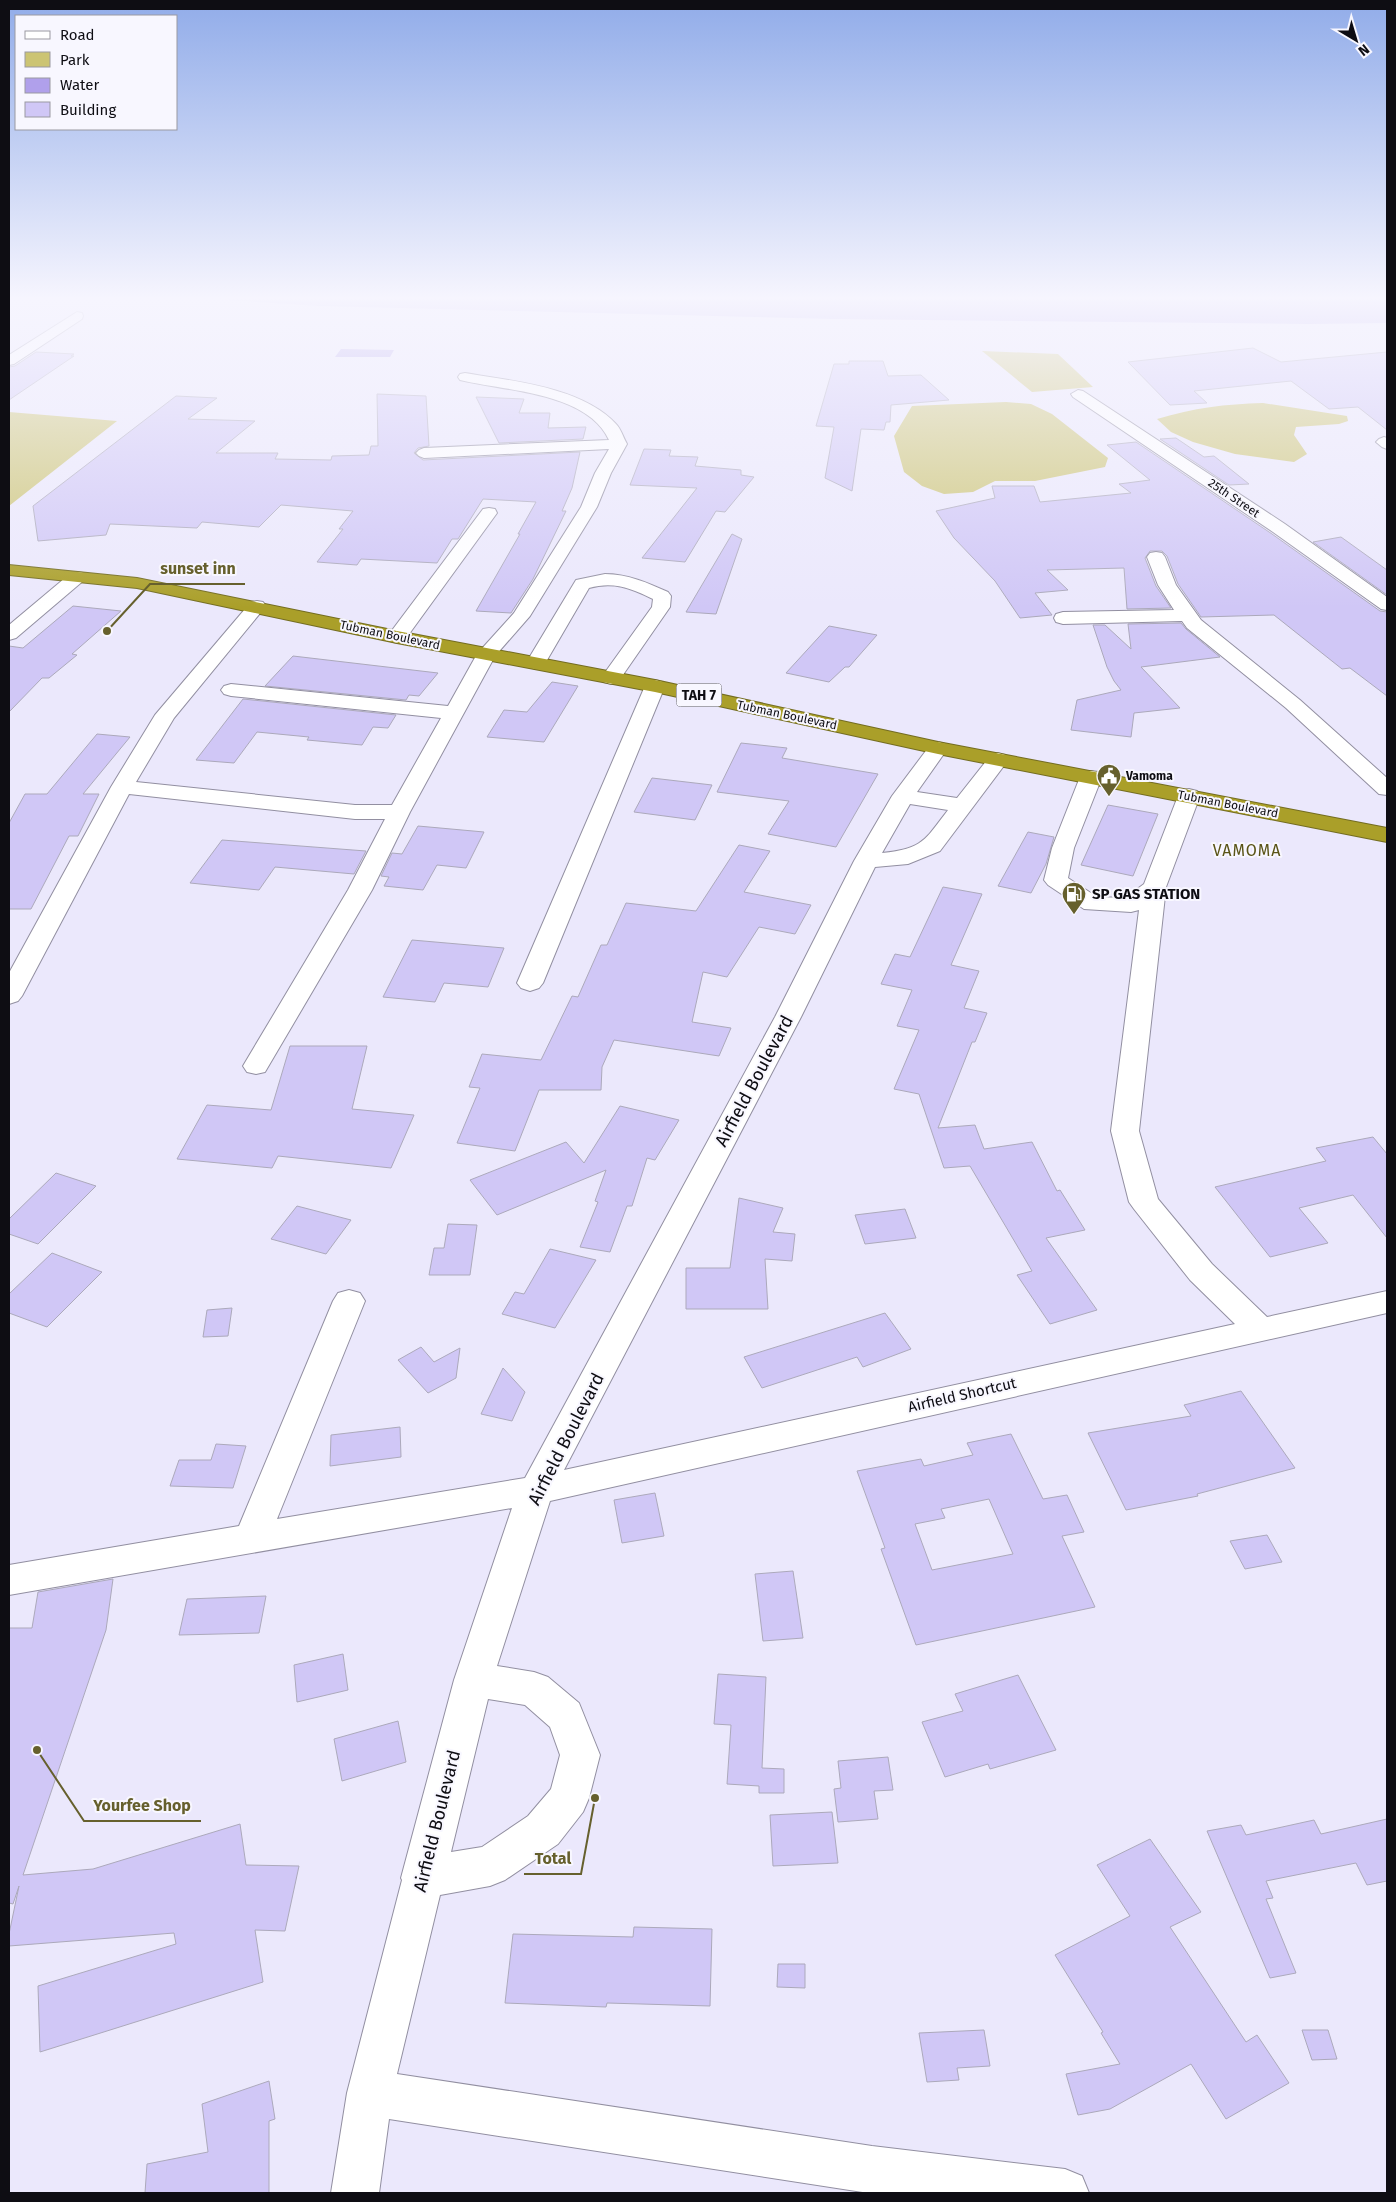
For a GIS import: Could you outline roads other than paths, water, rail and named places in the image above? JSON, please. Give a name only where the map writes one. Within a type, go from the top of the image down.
[{"type":"highway","name":"Tubman Boulevard","points":[[9,570],[137,583],[257,606],[397,636],[655,686],[938,748],[1387,835]]},
{"type":"street","points":[[256,1066],[360,890],[399,812],[487,654],[521,616],[589,506],[603,473],[619,444],[617,434],[606,421],[574,402]]},
{"type":"street","name":"25th Street","points":[[1090,402],[1279,528],[1387,604]]},
{"type":"street","points":[[424,452],[619,444]]},
{"type":"street","points":[[397,636],[489,514]]},
{"type":"street","points":[[1156,557],[1167,585],[1178,604],[1194,624],[1293,704],[1387,789]]},
{"type":"street","points":[[9,634],[77,577]]},
{"type":"street","points":[[536,663],[582,584],[596,579],[623,578],[662,596],[661,607],[611,678]]},
{"type":"street","points":[[9,996],[122,787],[165,715],[257,606]]},
{"type":"street","points":[[1063,618],[1187,616]]},
{"type":"street","points":[[530,983],[655,686]]},
{"type":"street","points":[[231,690],[454,713]]},
{"type":"street","name":"Airfield Boulevard","points":[[355,2193],[370,2093],[422,1878],[473,1680],[536,1490],[788,1017],[866,861],[903,796],[938,748]]},
{"type":"street","points":[[866,861],[908,857],[932,846],[998,759]]},
{"type":"street","points":[[1091,777],[1063,848],[1056,880],[1092,904],[1131,905],[1154,887]]},
{"type":"street","points":[[122,787],[356,812],[399,812]]},
{"type":"street","points":[[903,796],[963,806]]},
{"type":"street","points":[[1189,796],[1154,887],[1125,1131],[1144,1202],[1201,1272],[1260,1329]]},
{"type":"street","points":[[252,1538],[349,1301]]},
{"type":"street","name":"Airfield Shortcut","points":[[9,1580],[536,1490],[1387,1302]]},
{"type":"street","points":[[422,1878],[490,1866],[543,1830],[569,1798],[580,1755],[565,1716],[534,1689],[473,1680]]},
{"type":"street","points":[[370,2093],[872,2170],[1066,2193]]},
{"type":"place","name":"sunset inn","points":[[107,631]]},
{"type":"place","name":"Vamoma","points":[[1109,797]]},
{"type":"place","name":"SP GAS STATION","points":[[1074,915]]},
{"type":"place","name":"Yourfee Shop","points":[[37,1750]]},
{"type":"place","name":"Total","points":[[595,1798]]},
{"type":"district","name":"VAMOMA","points":[[1247,850]]}]
